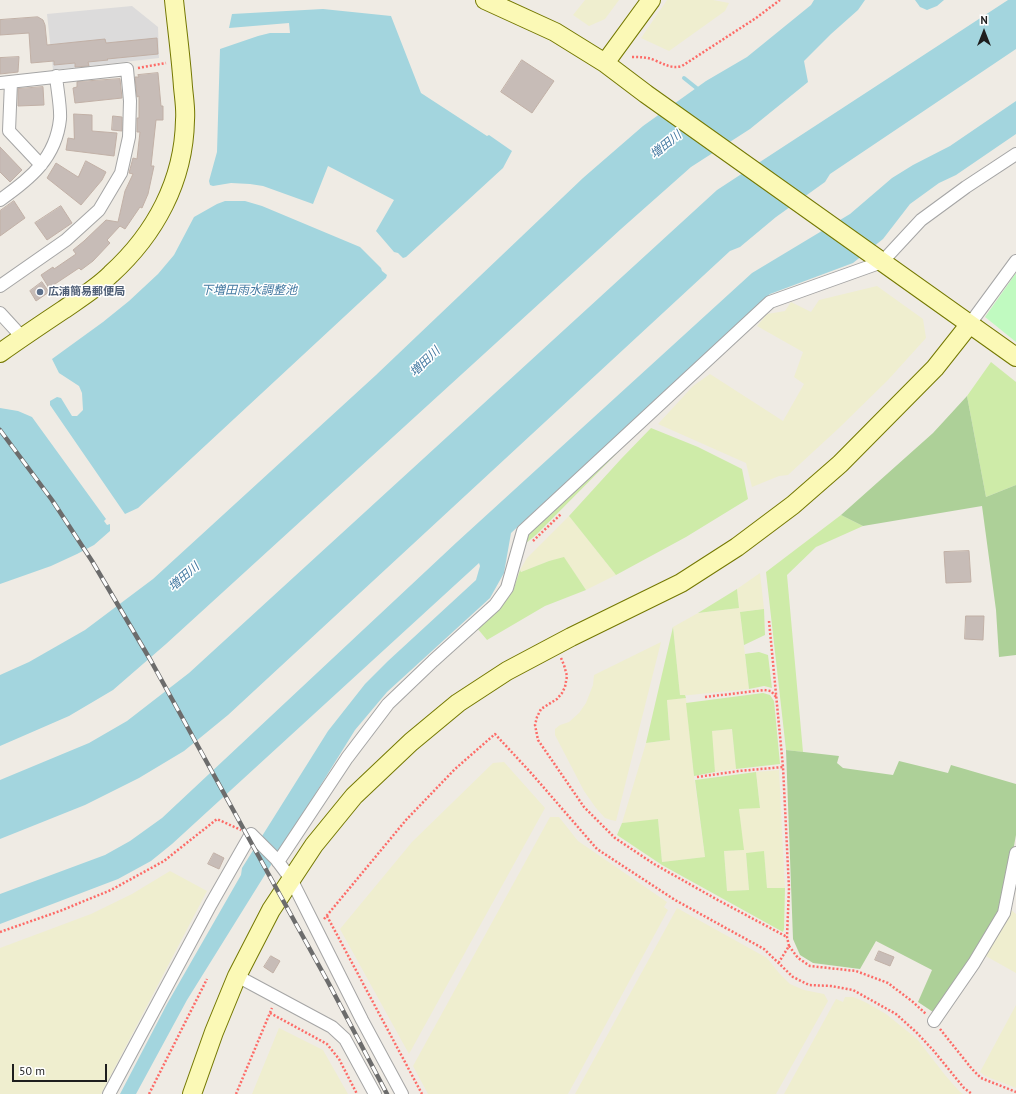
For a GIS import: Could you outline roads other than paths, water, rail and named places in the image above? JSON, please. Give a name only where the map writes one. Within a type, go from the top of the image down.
[{"type":"street","points":[[0,352],[80,298],[111,275],[133,252],[148,233],[170,194],[176,180],[182,150],[185,120],[174,0]]},
{"type":"street","points":[[485,0],[555,32],[605,63],[646,94],[1016,358]]},
{"type":"street","points":[[605,63],[652,0]]},
{"type":"street","points":[[0,286],[66,240],[99,210],[103,204],[121,173],[129,137],[130,102],[127,69],[56,76],[6,83],[9,131],[41,165]]},
{"type":"street","points":[[0,200],[24,183],[41,165],[54,144],[60,118],[56,76]]},
{"type":"street","points":[[277,860],[347,758],[388,704],[495,605],[507,588],[523,531],[770,302],[879,260],[921,220],[966,187],[1016,154]]},
{"type":"street","points":[[192,1094],[214,1032],[237,976],[271,910],[314,845],[354,796],[411,742],[458,703],[507,671],[553,646],[681,583],[737,547],[794,505],[840,464],[935,368],[1016,261]]},
{"type":"street","points":[[0,313],[22,338]]},
{"type":"street","points":[[109,1094],[211,904],[252,836],[277,860],[291,879],[362,1020],[402,1094]]},
{"type":"street","points":[[934,1022],[974,963],[1004,913],[1016,853]]},
{"type":"street","points":[[237,976],[332,1027],[340,1033],[345,1039],[375,1094]]},
{"type":"water","name":"増田川","points":[[814,0],[865,0],[858,10],[804,61],[808,82],[750,129],[691,167],[166,644],[113,690],[69,716],[0,746],[0,675],[29,662],[85,630],[153,579],[376,375],[583,178],[643,126],[706,81],[747,57],[811,5]]},
{"type":"water","points":[[915,0],[944,0],[937,6],[927,10],[920,7]]},
{"type":"water","points":[[1008,0],[1016,0],[1016,49],[830,174],[825,182],[776,217],[740,247],[730,251],[228,715],[184,751],[139,778],[85,805],[0,839],[0,780],[89,743],[127,721],[189,673],[717,190]]},
{"type":"water","points":[[323,9],[391,16],[421,93],[512,151],[503,168],[406,257],[403,258],[398,253],[394,252],[376,231],[394,200],[328,166],[313,204],[263,186],[231,183],[213,186],[210,185],[209,181],[217,152],[220,49],[270,33],[290,33],[289,23],[229,28],[232,14]]},
{"type":"water","points":[[1016,101],[1016,134],[956,175],[939,183],[910,204],[883,239],[853,263],[770,294],[511,533],[504,573],[490,598],[387,692],[355,730],[187,1000],[136,1094],[120,1094],[167,1004],[241,875],[242,868],[328,731],[365,684],[476,580],[480,566],[479,563],[172,844],[151,861],[118,879],[0,924],[0,894],[105,855],[130,841],[162,818],[457,542],[752,273],[850,214],[892,178],[913,165],[950,146]]},
{"type":"water","name":"下増田雨水調整池","points":[[225,201],[245,201],[262,206],[360,247],[387,275],[386,278],[138,508],[125,514],[50,405],[50,401],[57,397],[61,398],[72,416],[77,416],[83,410],[82,393],[79,386],[59,373],[52,359],[129,301],[158,274],[174,255],[194,217]]},
{"type":"water","points":[[0,408],[18,411],[32,417],[106,519],[104,521],[107,525],[110,524],[110,531],[94,545],[77,554],[51,566],[0,584]]},
{"type":"waterway","points":[[684,78],[699,90]]},
{"type":"railway","points":[[0,430],[52,500],[92,561],[151,661],[328,982],[387,1094]]},
{"type":"place","name":"広浦簡易郵便局","points":[[40,292]]}]
